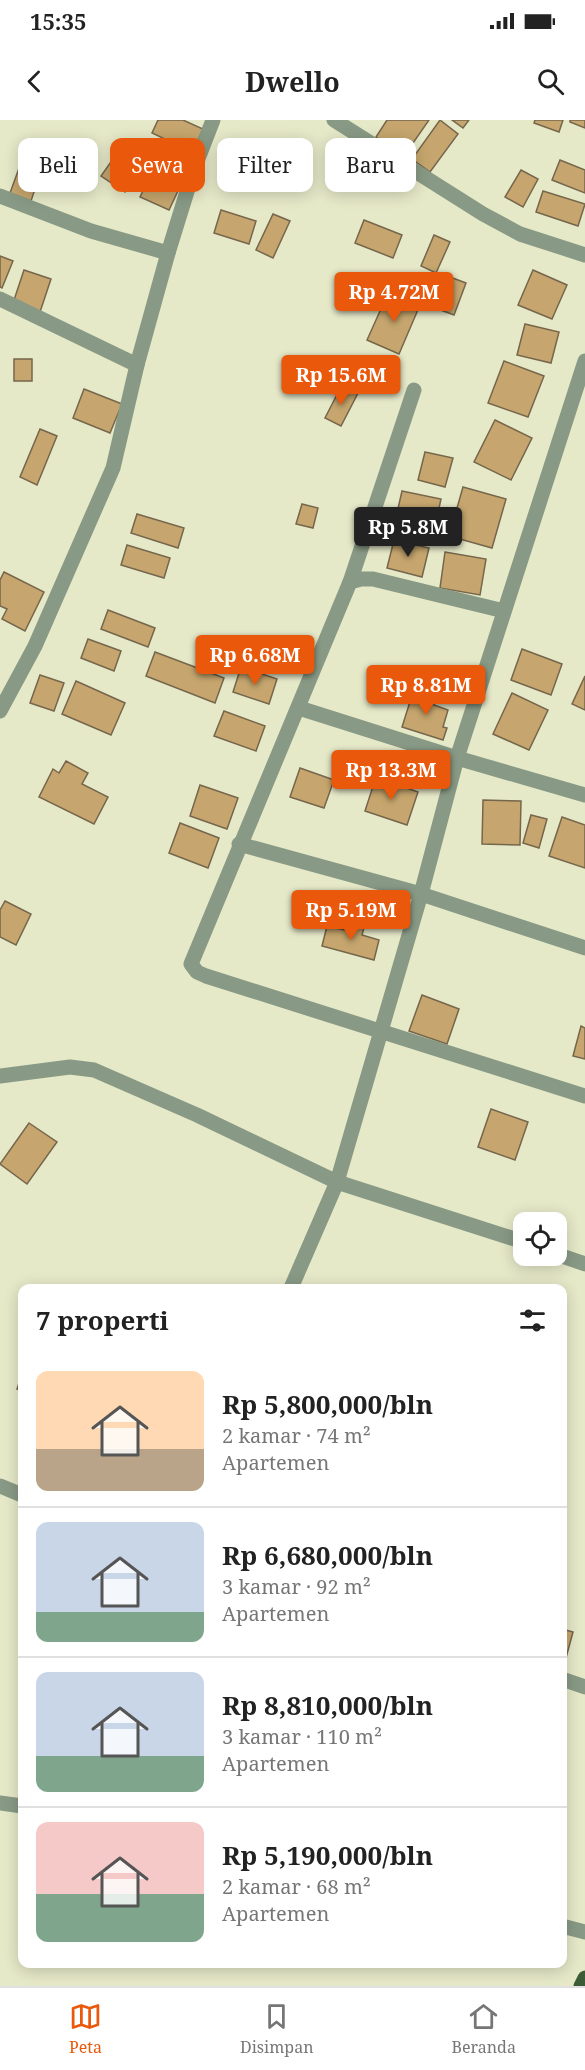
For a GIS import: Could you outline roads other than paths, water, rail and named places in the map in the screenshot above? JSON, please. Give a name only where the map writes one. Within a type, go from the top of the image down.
[{"type":"main road","points":[[581,1986],[585,1978]]},
{"type":"street","points":[[0,711],[35,646],[113,468],[137,365],[168,253],[194,169],[213,120]]},
{"type":"street","points":[[334,120],[492,219],[520,234],[585,255]]},
{"type":"street","points":[[0,195],[91,231],[168,253]]},
{"type":"street","points":[[0,299],[137,365]]},
{"type":"street","points":[[293,1284],[337,1182],[421,894],[457,758],[585,361]]},
{"type":"street","points":[[414,390],[350,582],[191,964],[206,976],[585,1096]]},
{"type":"street","points":[[350,582],[373,579],[504,611]]},
{"type":"street","points":[[299,708],[457,758],[585,795]]},
{"type":"street","points":[[239,844],[421,894],[585,948]]},
{"type":"street","points":[[0,1076],[70,1067],[94,1070],[197,1114],[337,1182],[513,1238]]},
{"type":"street","points":[[567,1258],[585,1264]]},
{"type":"street","points":[[0,1486],[18,1493]]},
{"type":"street","points":[[567,1681],[585,1687]]},
{"type":"street","points":[[0,1803],[18,1805]]},
{"type":"street","points":[[567,1927],[585,1932]]}]
